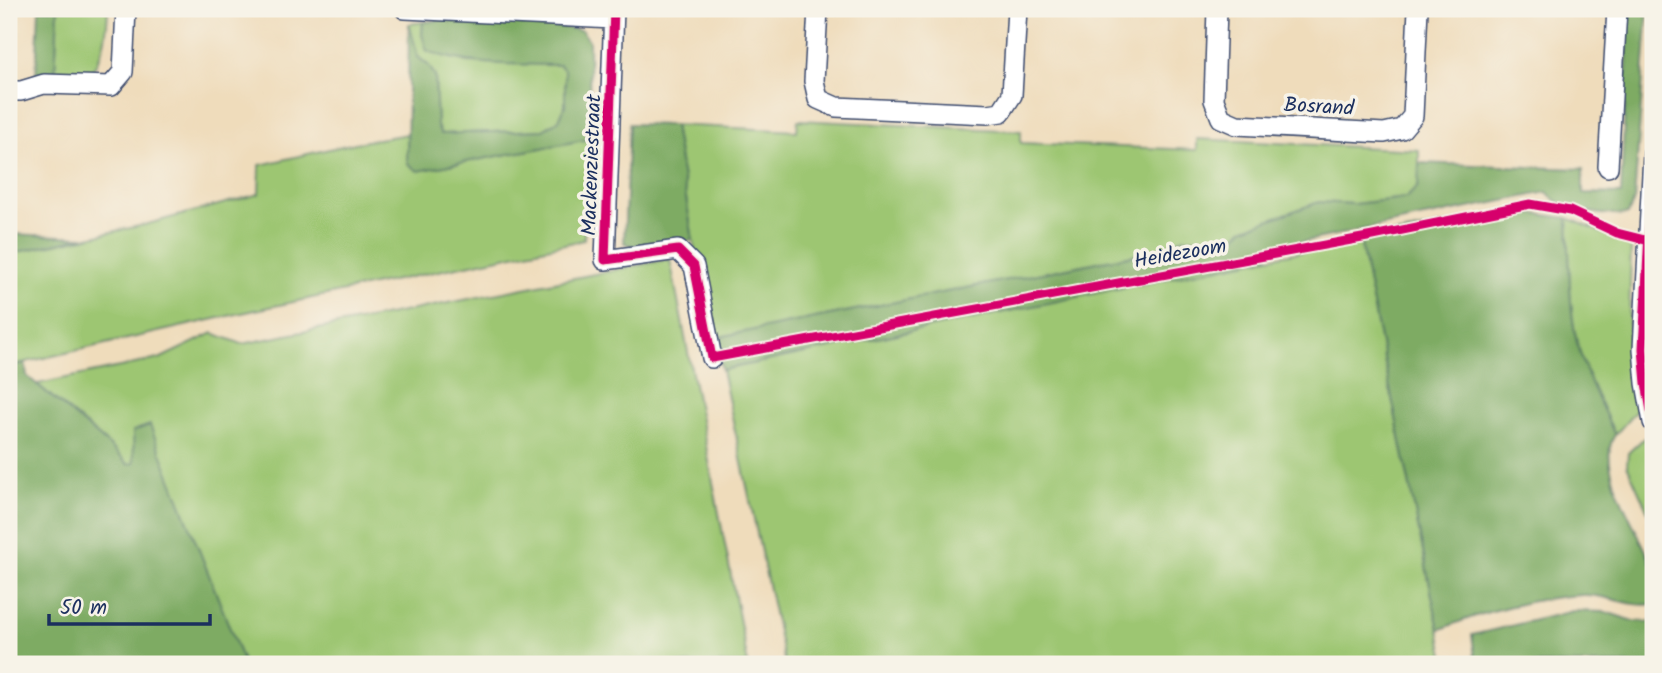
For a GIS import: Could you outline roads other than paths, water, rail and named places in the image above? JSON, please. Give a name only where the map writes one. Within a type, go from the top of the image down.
[{"type":"street","points":[[9,91],[21,91],[44,84],[111,86],[123,72],[126,9]]},
{"type":"street","points":[[405,9],[614,14]]},
{"type":"street","points":[[818,9],[814,81],[818,99],[836,107],[988,114],[1001,112],[1012,95],[1017,9]]},
{"type":"street","name":"Bosrand","points":[[1217,9],[1214,100],[1221,118],[1237,125],[1384,132],[1402,129],[1413,116],[1418,9]]},
{"type":"street","points":[[1608,167],[1616,9]]},
{"type":"street","name":"Mackenziestraat","points":[[614,14],[606,260],[678,250],[694,266],[712,358]]},
{"type":"street","points":[[1652,418],[1643,349],[1653,154]]}]
